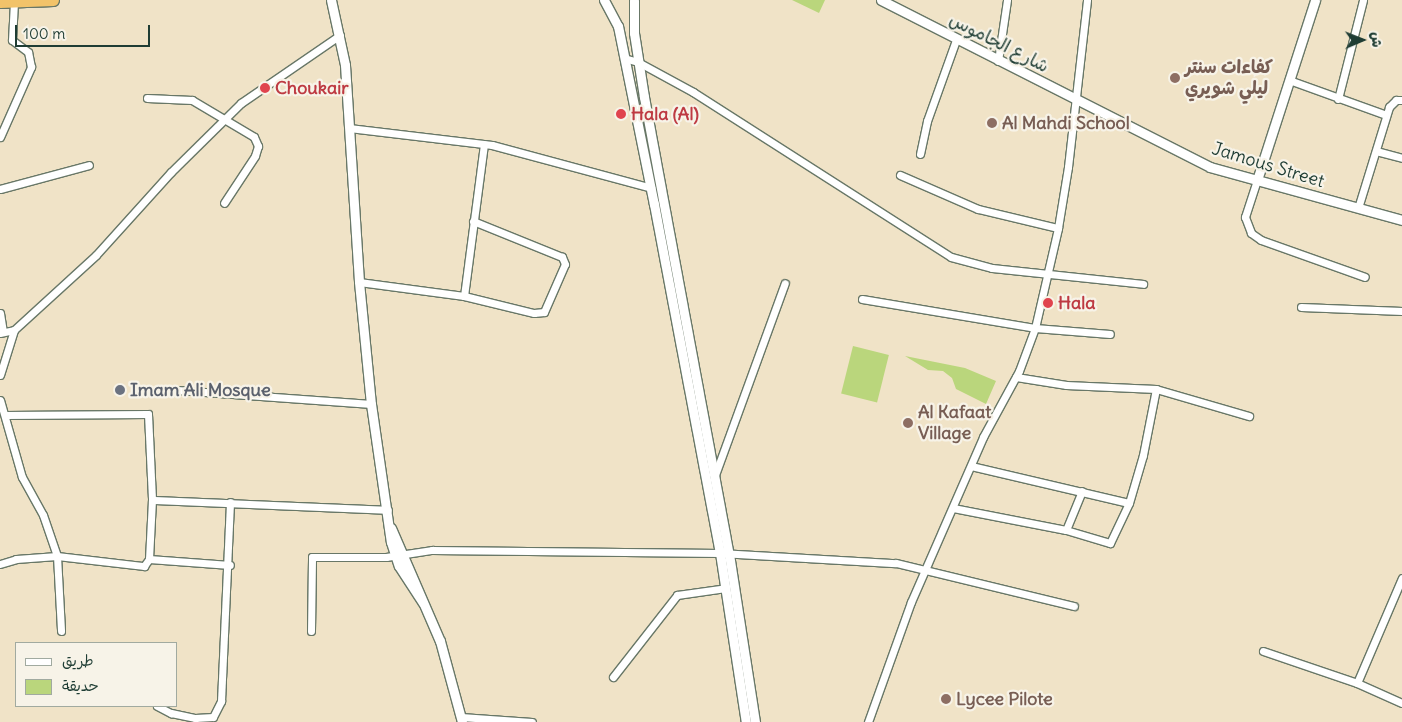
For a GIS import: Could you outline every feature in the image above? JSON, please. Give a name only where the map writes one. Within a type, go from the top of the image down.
[{"type":"highway","points":[[0,2],[53,0]]},
{"type":"street","points":[[332,0],[340,35],[349,128],[358,282],[371,404],[391,527],[391,542],[400,554],[440,641],[462,720],[532,722]]},
{"type":"street","points":[[604,0],[618,26],[724,553],[755,722]]},
{"type":"street","points":[[634,0],[638,62],[714,476],[724,553],[726,588],[746,722]]},
{"type":"street","name":"شارع الجاموس","points":[[881,0],[1076,101]]},
{"type":"street","points":[[998,61],[1007,0]]},
{"type":"street","points":[[868,722],[926,569],[954,508],[983,437],[1016,377],[1035,328],[1058,228],[1076,101],[1087,0]]},
{"type":"street","points":[[1314,0],[1245,217],[1251,233],[1261,240],[1365,277]]},
{"type":"street","points":[[1338,98],[1363,0]]},
{"type":"street","points":[[0,137],[31,67],[28,52],[12,40],[14,2]]},
{"type":"street","points":[[0,313],[2,333],[14,330],[96,255],[223,119],[257,89],[340,35]]},
{"type":"street","points":[[920,154],[927,121],[956,40]]},
{"type":"street","points":[[624,58],[638,62],[730,115],[951,258],[992,268],[1048,276],[1143,284]]},
{"type":"street","points":[[1289,80],[1386,115]]},
{"type":"street","points":[[146,98],[192,100],[254,137],[258,146],[249,166],[224,203]]},
{"type":"street","points":[[1358,208],[1386,115],[1392,103],[1402,100]]},
{"type":"street","name":"Jamous Street","points":[[1076,101],[1210,167],[1402,220]]},
{"type":"street","points":[[349,128],[484,144],[522,151],[651,188]]},
{"type":"street","points":[[464,296],[484,144]]},
{"type":"street","points":[[1376,151],[1402,158]]},
{"type":"street","points":[[0,189],[89,165]]},
{"type":"street","points":[[900,175],[978,209],[1058,228]]},
{"type":"street","points":[[358,282],[464,296],[534,313],[544,312],[566,264],[562,257],[473,221]]},
{"type":"street","points":[[714,476],[785,283]]},
{"type":"street","points":[[862,299],[1035,328],[1110,334]]},
{"type":"street","points":[[1301,307],[1402,311]]},
{"type":"street","points":[[0,375],[14,330]]},
{"type":"street","points":[[1016,377],[1066,385],[1156,389],[1249,416]]},
{"type":"street","points":[[954,508],[1066,530],[1110,544],[1129,503],[1156,389]]},
{"type":"street","points":[[177,390],[371,404]]},
{"type":"street","points":[[0,400],[22,477],[43,515],[57,556],[61,631]]},
{"type":"street","points":[[0,564],[16,559],[57,556],[138,568],[144,566],[149,559],[152,500],[148,414],[4,415]]},
{"type":"street","points":[[972,466],[1129,503]]},
{"type":"street","points":[[1066,530],[1082,491]]},
{"type":"street","points":[[152,500],[388,510]]},
{"type":"street","points":[[159,707],[171,713],[196,718],[214,717],[221,701],[230,565],[230,502]]},
{"type":"street","points":[[311,631],[312,557],[400,554],[724,553],[896,563],[1074,606]]},
{"type":"street","points":[[149,559],[230,565]]},
{"type":"street","points":[[1357,683],[1402,578]]},
{"type":"street","points":[[613,677],[677,595],[726,588]]},
{"type":"street","points":[[1263,651],[1357,683],[1402,703]]},
{"type":"green space","points":[[792,0],[825,0],[819,13]]},
{"type":"green space","points":[[853,346],[889,355],[877,402],[841,394]]},
{"type":"green space","points":[[905,356],[965,368],[996,381],[986,404],[956,389],[952,378],[943,371],[928,370]]},
{"type":"place","name":"كفاءات سنتر ليلي شويري","points":[[1175,78]]},
{"type":"place","name":"Choukair","points":[[265,88]]},
{"type":"place","name":"Hala (Al)","points":[[621,114]]},
{"type":"place","name":"Al Mahdi School","points":[[992,123]]},
{"type":"place","name":"Hala","points":[[1048,303]]},
{"type":"place","name":"Imam Ali Mosque","points":[[120,390]]},
{"type":"place","name":"Al Kafaat Village","points":[[908,423]]},
{"type":"place","name":"Lycee Pilote","points":[[946,699]]}]
